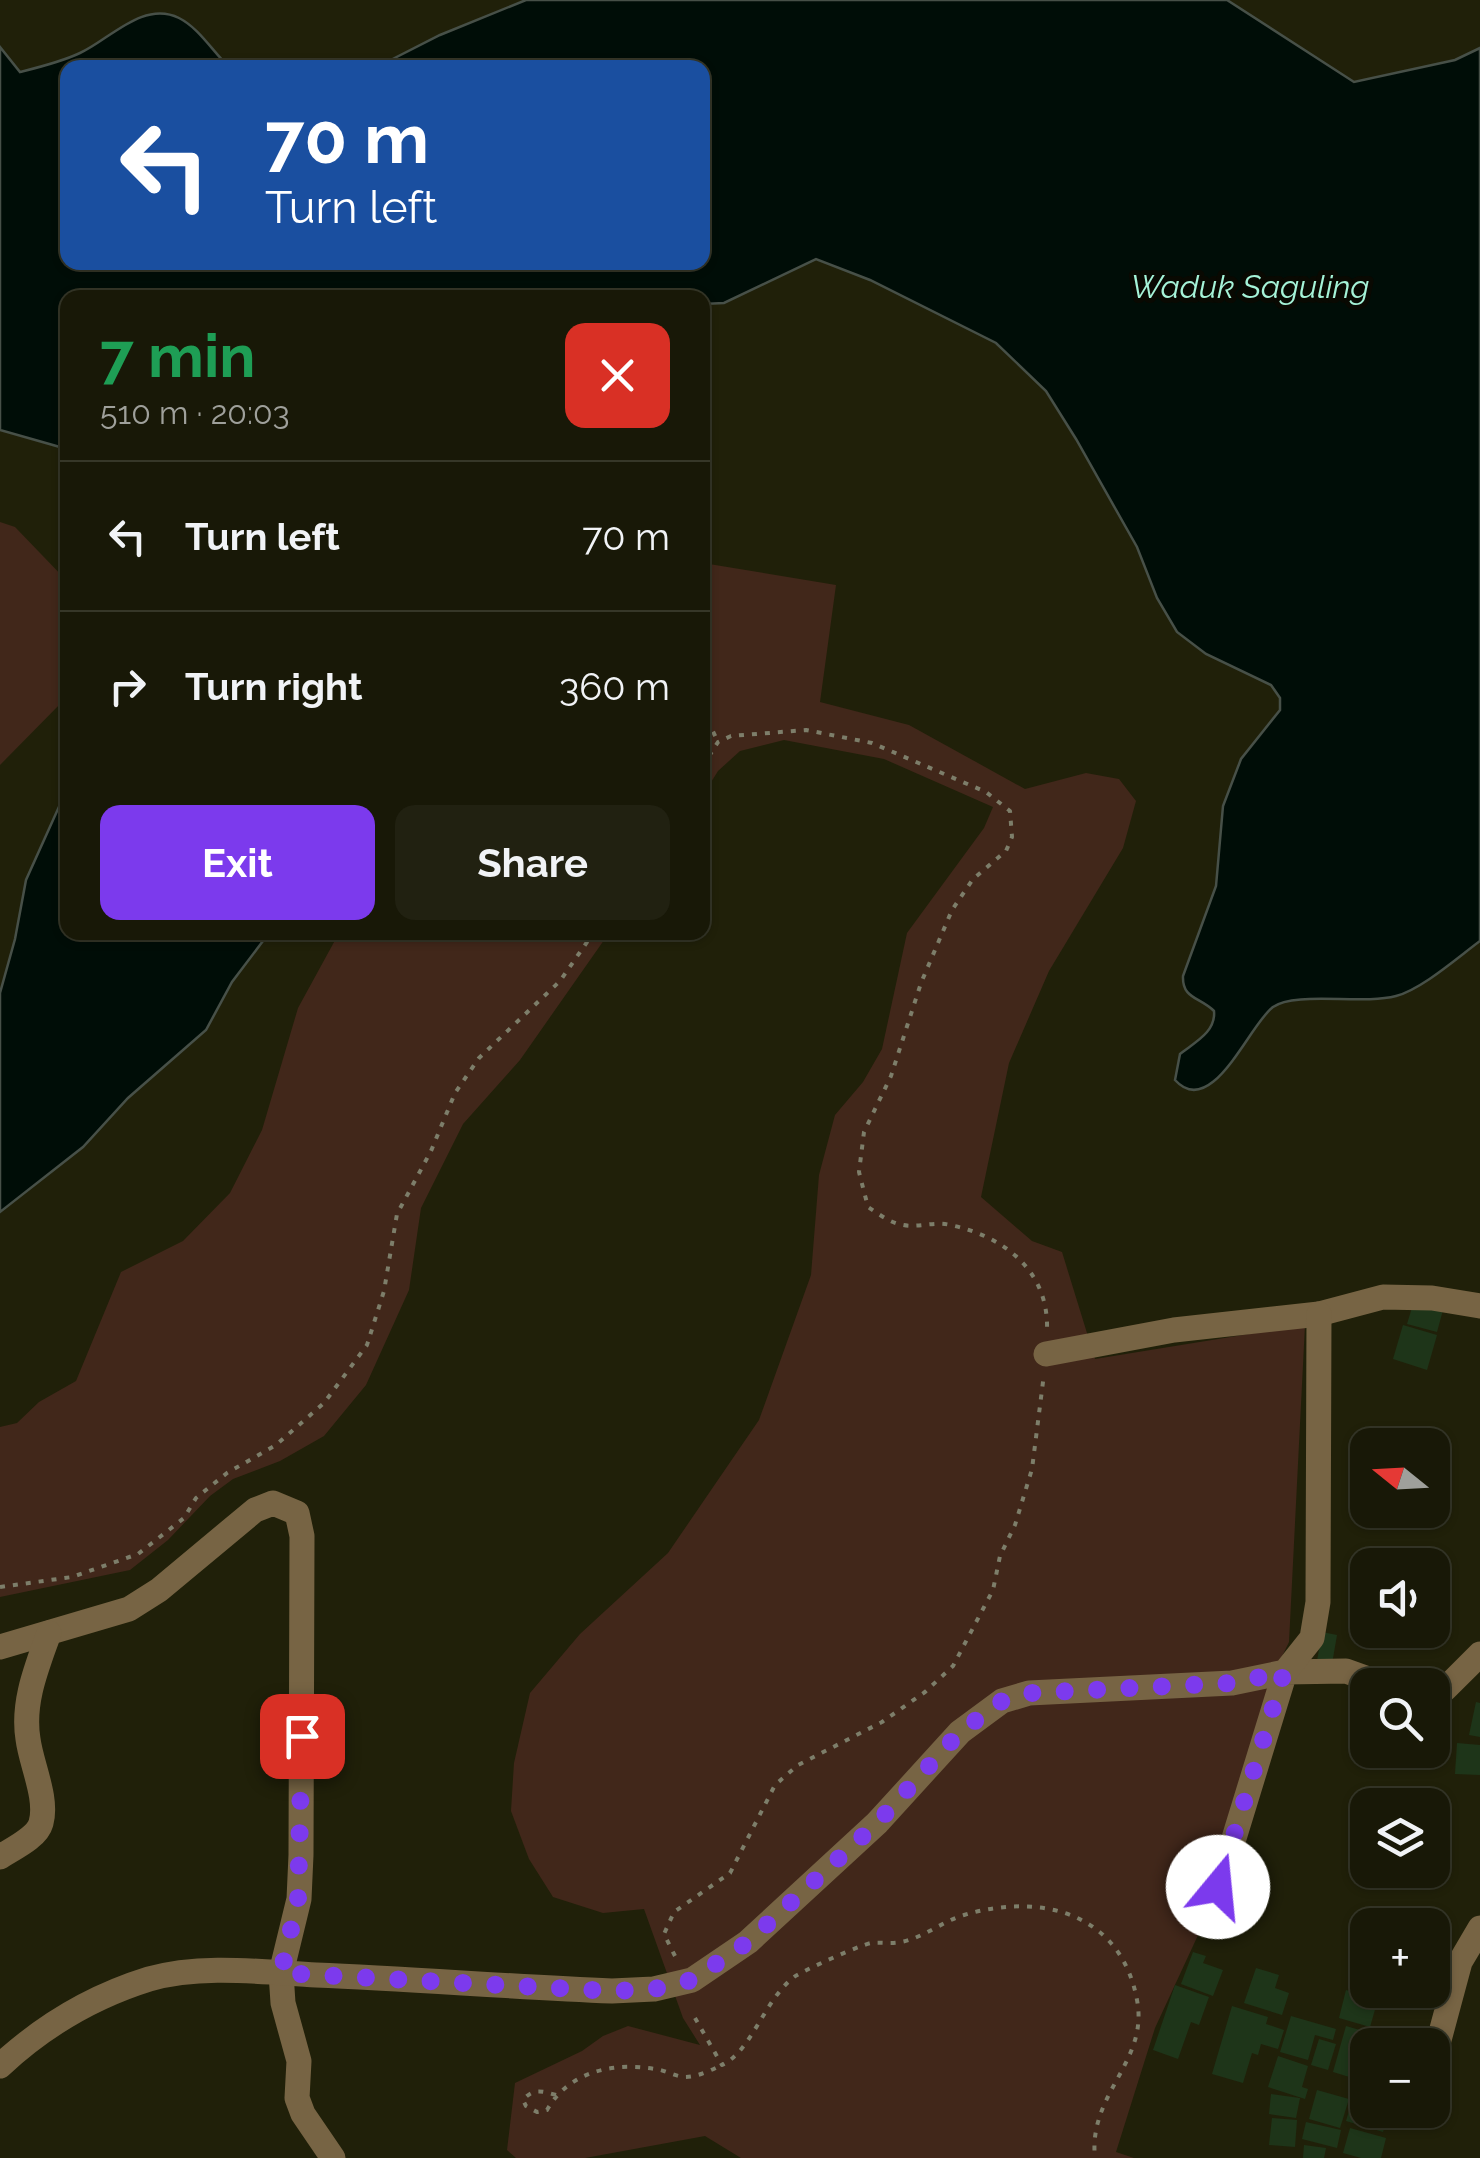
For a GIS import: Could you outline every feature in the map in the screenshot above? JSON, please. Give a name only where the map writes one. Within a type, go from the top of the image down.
[{"type":"street","points":[[1046,1354],[1174,1330],[1319,1314],[1383,1297],[1432,1298],[1480,1306]]},
{"type":"street","points":[[1208,1923],[1284,1672],[1312,1638],[1318,1602],[1319,1314]]},
{"type":"street","points":[[0,1647],[128,1609],[160,1590],[255,1510],[272,1503],[297,1513],[302,1536],[301,1855],[298,1899],[281,1973],[282,2003],[299,2061],[297,2098],[302,2114],[333,2158]]},
{"type":"street","points":[[0,1857],[37,1832],[42,1822],[27,1715],[34,1675],[49,1634]]},
{"type":"street","points":[[1450,1684],[1480,1654]]},
{"type":"street","points":[[0,2066],[32,2036],[74,2008],[151,1978],[186,1973],[281,1973],[612,1991],[654,1989],[692,1980],[748,1942],[877,1823],[960,1732],[1002,1701],[1030,1693],[1232,1683],[1284,1672],[1350,1672]]},
{"type":"street","points":[[1442,2028],[1460,1962],[1480,1928]]},
{"type":"path","points":[[710,725],[718,742]]},
{"type":"path","points":[[675,1956],[664,1934],[674,1912],[730,1872],[775,1784],[798,1765],[882,1722],[954,1666],[993,1590],[1000,1556],[1032,1470],[1048,1314],[1038,1284],[1020,1256],[987,1237],[947,1224],[905,1226],[890,1221],[868,1207],[859,1172],[864,1132],[891,1076],[921,983],[944,928],[973,879],[1006,851],[1014,829],[1010,811],[986,792],[872,743],[806,730],[730,736],[718,742],[710,754]]},
{"type":"path","points":[[0,1587],[72,1576],[138,1554],[184,1518],[196,1498],[227,1473],[276,1445],[324,1403],[367,1345],[384,1291],[397,1214],[455,1094],[479,1058],[560,981],[588,940]]},
{"type":"path","points":[[556,2095],[540,2090],[529,2093],[524,2100],[526,2106],[537,2112],[547,2110],[556,2095],[607,2066],[660,2069],[684,2077],[722,2065],[749,2040],[765,2008],[795,1976],[868,1944],[903,1942],[958,1916],[988,1908],[1044,1908],[1072,1914],[1098,1928],[1116,1948],[1132,1977],[1138,2005],[1137,2036],[1125,2068],[1102,2103],[1093,2136],[1095,2158]]},
{"type":"path","points":[[695,2018],[722,2065]]},
{"type":"shaded area","points":[[0,522],[15,527],[60,574],[60,704],[0,765]]},
{"type":"shaded area","points":[[710,564],[836,585],[820,702],[909,725],[1025,789],[1086,773],[1119,779],[1136,801],[1123,848],[1049,971],[1009,1063],[981,1197],[1032,1241],[1062,1252],[1095,1359],[1305,1325],[1289,1642],[1272,1677],[1199,1933],[1155,2028],[1116,2152],[1134,2158],[741,2158],[705,2136],[585,2158],[516,2158],[507,2150],[515,2083],[628,2026],[700,2045],[683,2018],[644,1909],[603,1913],[553,1897],[529,1859],[511,1811],[514,1763],[530,1693],[580,1634],[668,1553],[759,1420],[811,1275],[819,1175],[835,1115],[863,1082],[882,1049],[907,933],[984,828],[993,807],[884,759],[784,740],[740,751],[710,784]]},
{"type":"shaded area","points":[[335,940],[604,940],[520,1060],[463,1124],[421,1208],[409,1290],[366,1385],[324,1436],[280,1461],[233,1479],[130,1570],[0,1597],[0,1427],[17,1423],[39,1402],[76,1381],[121,1272],[183,1241],[230,1193],[262,1130],[298,1008]]},
{"type":"water","name":"Waduk Saguling","points":[[526,0],[1227,0],[1354,82],[1455,60],[1480,48],[1480,941],[1428,980],[1396,996],[1283,1002],[1264,1016],[1216,1079],[1203,1088],[1189,1089],[1175,1080],[1180,1054],[1203,1036],[1214,1018],[1209,1006],[1185,989],[1183,976],[1216,886],[1223,806],[1241,759],[1280,710],[1280,698],[1271,685],[1206,654],[1177,632],[1157,598],[1137,547],[1046,391],[996,343],[870,280],[816,259],[724,303],[710,304],[710,290],[60,290],[60,447],[0,430],[0,47],[20,72],[60,61],[60,270],[710,270],[710,60],[391,60]]},
{"type":"water","name":"Waduk Saguling","points":[[152,14],[179,18],[223,60],[63,60]]},
{"type":"water","points":[[60,805],[60,940],[264,940],[232,982],[206,1030],[128,1098],[83,1147],[0,1212],[0,993],[26,880]]},
{"type":"building","points":[[1414,1301],[1443,1310],[1437,1332],[1407,1324]]},
{"type":"building","points":[[1403,1325],[1437,1335],[1427,1370],[1393,1359]]},
{"type":"building","points":[[1322,1632],[1337,1635],[1332,1664],[1317,1661]]},
{"type":"building","points":[[1476,1702],[1480,1703],[1480,1737],[1469,1735]]},
{"type":"building","points":[[1457,1743],[1480,1745],[1480,1775],[1455,1774]]},
{"type":"building","points":[[1193,1952],[1206,1956],[1203,1963],[1223,1970],[1213,1996],[1181,1984]]},
{"type":"building","points":[[1256,1968],[1279,1975],[1275,1988],[1289,1993],[1282,2015],[1244,2003]]},
{"type":"building","points":[[1175,1985],[1209,1997],[1199,2025],[1191,2022],[1178,2059],[1153,2050]]},
{"type":"building","points":[[1346,1990],[1350,1991],[1350,2008],[1375,2008],[1370,2027],[1339,2018]]},
{"type":"building","points":[[1232,2006],[1268,2017],[1266,2024],[1284,2030],[1278,2049],[1261,2044],[1258,2055],[1252,2053],[1243,2083],[1212,2074]]},
{"type":"building","points":[[1291,2016],[1336,2029],[1333,2040],[1315,2035],[1308,2060],[1280,2052]]},
{"type":"building","points":[[1346,2026],[1353,2028],[1350,2077],[1333,2072]]},
{"type":"building","points":[[1319,2039],[1336,2044],[1328,2070],[1311,2065]]},
{"type":"building","points":[[1278,2056],[1308,2066],[1302,2087],[1308,2089],[1305,2099],[1268,2087]]},
{"type":"building","points":[[1317,2090],[1349,2099],[1340,2128],[1309,2119]]},
{"type":"building","points":[[1271,2094],[1300,2098],[1296,2118],[1269,2114]]},
{"type":"building","points":[[1272,2118],[1297,2120],[1295,2147],[1269,2145]]},
{"type":"building","points":[[1306,2122],[1341,2130],[1337,2148],[1302,2139]]},
{"type":"building","points":[[1350,2128],[1386,2138],[1381,2158],[1343,2153]]},
{"type":"building","points":[[1304,2145],[1326,2148],[1324,2158],[1303,2158]]},
{"type":"route","points":[[302,1736],[298,1899],[281,1973],[612,1991],[654,1989],[692,1980],[748,1942],[877,1823],[960,1732],[1002,1701],[1030,1693],[1232,1683],[1284,1672],[1218,1887]]}]
